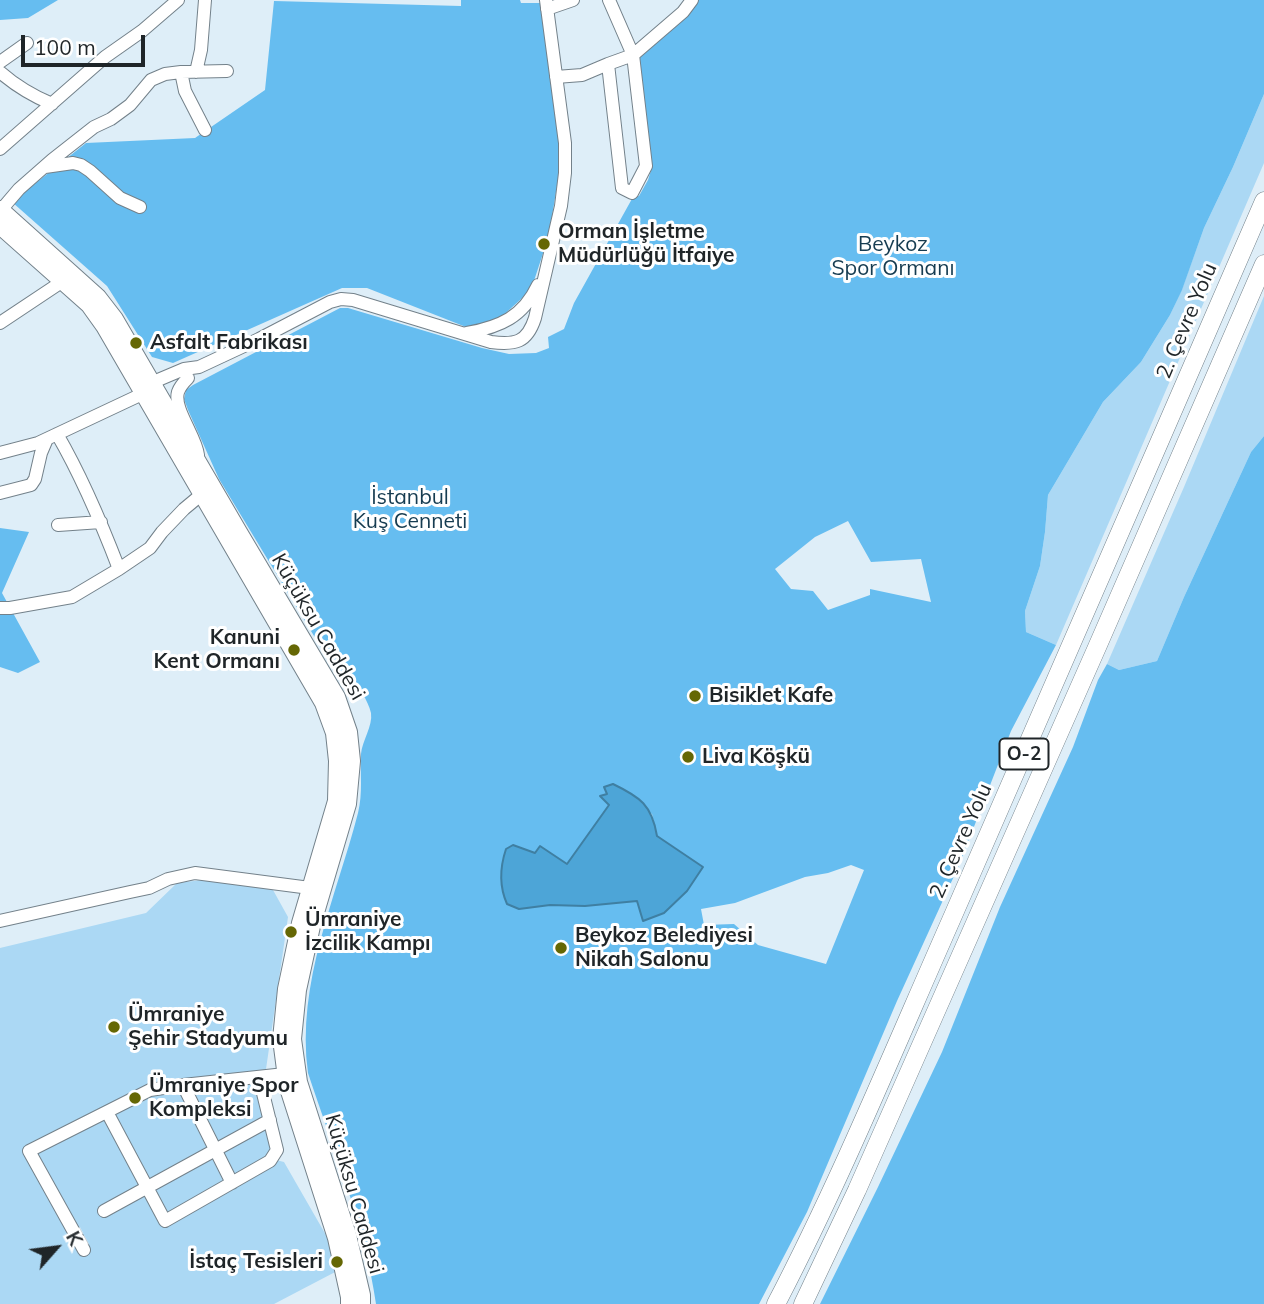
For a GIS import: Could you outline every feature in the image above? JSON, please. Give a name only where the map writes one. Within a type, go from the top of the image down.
[{"type":"highway","name":"2. Çevre Yolu","points":[[776,1304],[846,1157],[1074,641],[1264,201]]},
{"type":"highway","name":"O-2","points":[[803,1304],[891,1114],[1264,264]]},
{"type":"main road","name":"Küçüksu Caddesi","points":[[0,210],[5,229],[89,305],[112,339],[122,343],[146,385],[200,465],[233,535]]},
{"type":"main road","name":"Küçüksu Caddesi","points":[[5,229],[98,297],[115,319],[139,361],[150,391],[202,494],[233,535],[332,689],[344,713],[352,761],[348,804],[337,821],[316,889],[312,926],[298,990],[291,1073],[287,1084],[335,1238],[349,1304]]},
{"type":"main road","name":"Küçüksu Caddesi","points":[[291,1073],[299,1082],[348,1234],[362,1304]]},
{"type":"street","points":[[0,149],[105,57],[126,44],[178,0]]},
{"type":"street","points":[[196,72],[201,50],[205,0]]},
{"type":"street","points":[[0,453],[38,443],[150,391],[159,380],[186,374],[341,299],[353,300],[491,342],[509,344],[520,340],[532,327],[535,318],[561,206],[565,173],[565,143],[547,4],[573,0]]},
{"type":"street","points":[[608,64],[622,188],[632,193],[646,166],[632,55],[609,0]]},
{"type":"street","points":[[556,77],[582,75],[632,55],[683,12],[692,0]]},
{"type":"street","points":[[0,62],[27,43]]},
{"type":"street","points":[[0,210],[19,189],[93,127],[111,119],[130,105],[151,80],[165,74],[181,72],[227,71]]},
{"type":"street","points":[[0,72],[35,97],[52,104]]},
{"type":"street","points":[[181,72],[185,91],[205,130]]},
{"type":"street","points":[[44,167],[73,163],[81,165],[120,198],[140,207]]},
{"type":"street","points":[[508,320],[534,293],[545,269]]},
{"type":"street","points":[[0,323],[63,281]]},
{"type":"street","points":[[464,334],[517,319],[523,322],[526,329],[520,340]]},
{"type":"street","points":[[139,361],[148,367],[166,372],[186,374]]},
{"type":"street","points":[[186,374],[177,398],[197,445],[200,465]]},
{"type":"street","points":[[0,493],[31,485],[41,453],[52,436]]},
{"type":"street","points":[[52,436],[74,464],[101,522],[118,569]]},
{"type":"street","points":[[0,608],[72,597],[150,548],[184,509],[202,494]]},
{"type":"street","points":[[58,525],[101,522]]},
{"type":"street","points":[[0,921],[149,888],[167,879],[195,873],[316,889]]},
{"type":"street","points":[[84,1250],[29,1151],[150,1090],[291,1073]]},
{"type":"street","points":[[107,1112],[165,1221],[270,1161],[277,1150],[259,1077]]},
{"type":"street","points":[[183,1085],[232,1183]]},
{"type":"street","points":[[104,1212],[270,1120]]},
{"type":"shaded area","points":[[1264,94],[1264,163],[1056,645],[1026,632],[1025,611],[1040,566],[1048,495],[1103,402],[1141,362],[1170,315],[1204,228]]},
{"type":"shaded area","points":[[1264,296],[1264,436],[1251,452],[1157,661],[1119,670],[1107,664]]},
{"type":"shaded area","points":[[613,784],[643,803],[652,817],[657,836],[703,867],[687,891],[664,913],[643,921],[637,901],[519,909],[507,904],[501,876],[506,849],[513,845],[535,853],[540,846],[567,864],[609,805],[600,796],[607,794],[604,787]]},
{"type":"shaded area","name":"Ümraniye Spor Kompleksi","points":[[211,879],[273,890],[288,917],[265,1076],[276,1160],[284,1162],[334,1249],[339,1270],[274,1304],[0,1304],[0,948],[146,913],[177,883]]},
{"type":"green space","points":[[0,0],[58,0],[28,18],[0,20]]},
{"type":"green space","points":[[461,0],[546,3],[562,155],[549,235],[531,290],[498,320],[466,327],[367,288],[342,288],[173,363],[152,357],[107,286],[12,202],[86,143],[195,138],[265,90],[274,1],[461,6]]},
{"type":"green space","name":"Beykoz Spor Ormanı","points":[[698,0],[1264,0],[1264,94],[1204,228],[1182,290],[1141,362],[1103,402],[1048,495],[1040,566],[1025,611],[1026,632],[1056,645],[1011,731],[960,863],[897,1001],[807,1212],[759,1304],[376,1304],[356,1216],[308,1073],[306,1039],[308,1006],[320,941],[360,806],[361,754],[371,713],[351,675],[334,669],[219,479],[184,399],[186,390],[193,385],[340,308],[348,308],[509,354],[536,353],[549,348],[548,337],[564,329],[574,303],[633,197],[639,196],[652,167],[637,59]],"holes":[[[848,521],[871,562],[921,559],[931,602],[870,589],[870,595],[828,610],[813,591],[791,589],[775,569],[815,537]],[[608,795],[652,814],[657,836],[687,891],[664,913],[644,921],[637,901],[519,909],[514,845],[535,853],[540,846],[567,865],[609,805]],[[851,865],[864,870],[826,964],[758,945],[734,924],[704,925],[701,909],[735,903],[805,877]]]},
{"type":"green space","points":[[1264,436],[1264,1304],[820,1304],[942,1052],[1000,907],[1073,747],[1098,680],[1107,664],[1119,670],[1157,661],[1251,452]]},
{"type":"green space","points":[[0,528],[29,532],[2,593],[40,662],[18,673],[0,667]]},
{"type":"place","name":"Orman İşletme Müdürlüğü İtfaiye","points":[[544,244]]},
{"type":"place","name":"Asfalt Fabrikası","points":[[136,343]]},
{"type":"place","name":"Kanuni Kent Ormanı","points":[[294,650]]},
{"type":"place","name":"Bisiklet Kafe","points":[[695,696]]},
{"type":"place","name":"Liva Köşkü","points":[[688,757]]},
{"type":"place","name":"Ümraniye İzcilik Kampı","points":[[291,932]]},
{"type":"place","name":"Beykoz Belediyesi Nikah Salonu","points":[[561,948]]},
{"type":"place","name":"Ümraniye Şehir Stadyumu","points":[[114,1027]]},
{"type":"place","name":"Ümraniye Spor Kompleksi","points":[[135,1098]]},
{"type":"place","name":"İstaç Tesisleri","points":[[337,1262]]},
{"type":"park label","name":"İstanbul Kuş Cenneti","points":[[410,510]]}]
